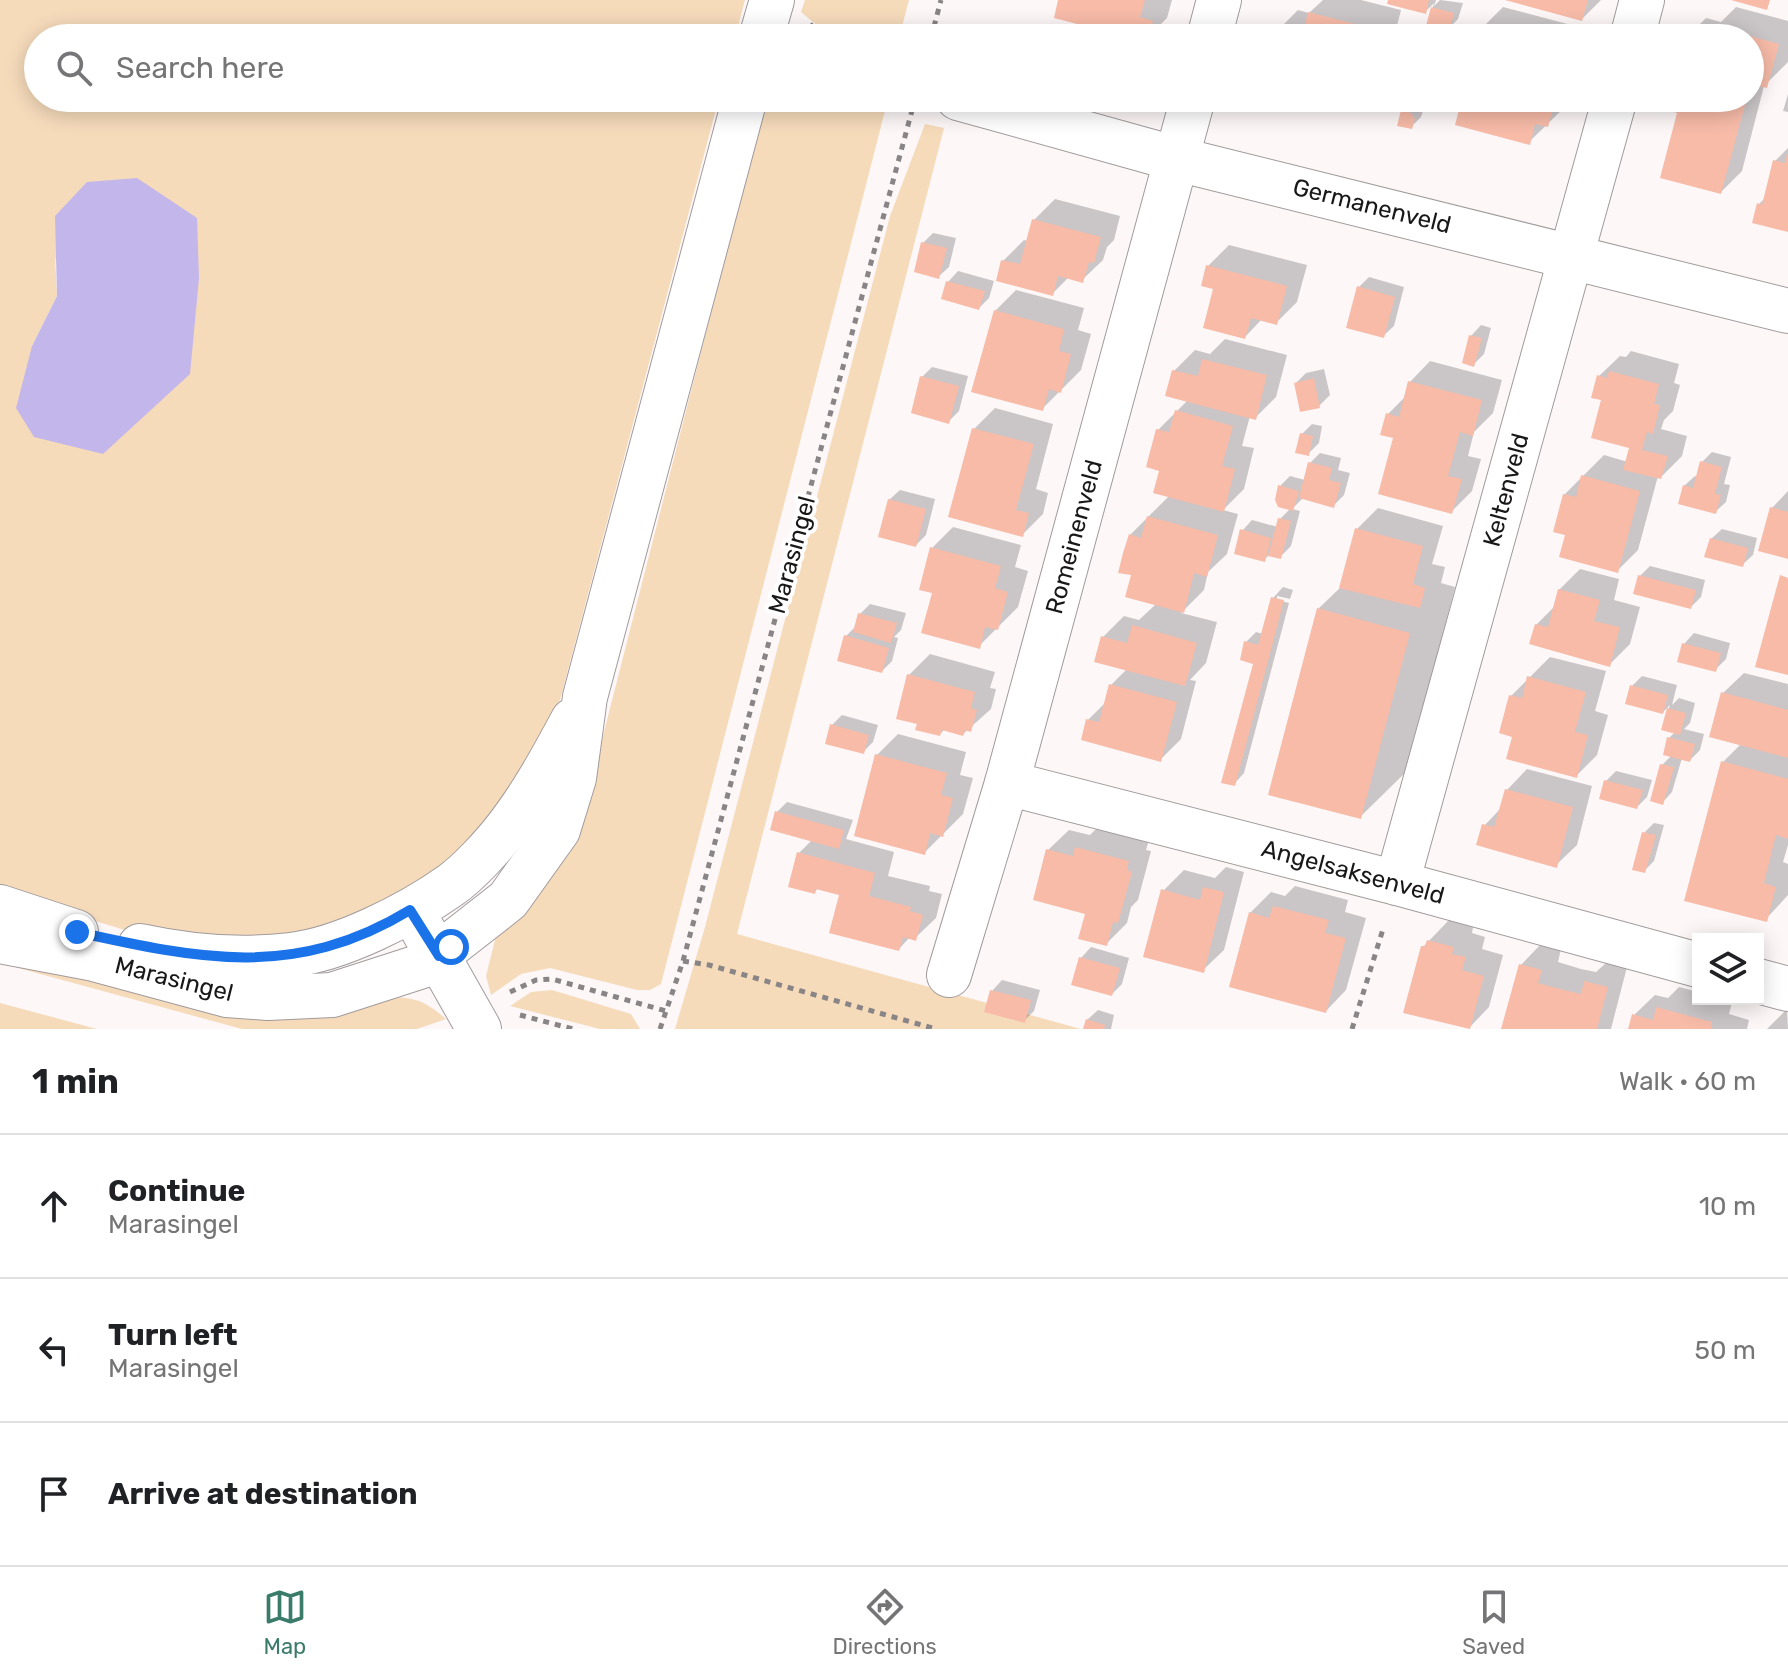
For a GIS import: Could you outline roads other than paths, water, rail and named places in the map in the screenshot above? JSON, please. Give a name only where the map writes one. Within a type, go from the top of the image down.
[{"type":"street","points":[[1213,24],[1219,0]]},
{"type":"street","points":[[1636,24],[1642,0]]},
{"type":"street","name":"Marasingel","points":[[0,941],[94,959],[227,995],[268,998],[332,995],[425,965],[508,900],[558,830],[574,778],[585,697],[741,112]]},
{"type":"street","name":"Germanenveld","points":[[1008,112],[1177,159],[1788,311]]},
{"type":"street","name":"Romeinenveld","points":[[949,975],[1007,783],[1189,112]]},
{"type":"street","name":"Keltenveld","points":[[1397,883],[1611,112]]},
{"type":"street","name":"Marasingel","points":[[0,907],[77,932],[167,952],[226,959],[294,955],[341,942],[394,919],[453,884],[506,830],[585,697]]},
{"type":"street","name":"Angelsaksenveld","points":[[1007,783],[1397,883],[1692,963]]},
{"type":"street","points":[[410,910],[480,1017]]},
{"type":"street","points":[[1764,983],[1788,989]]}]
